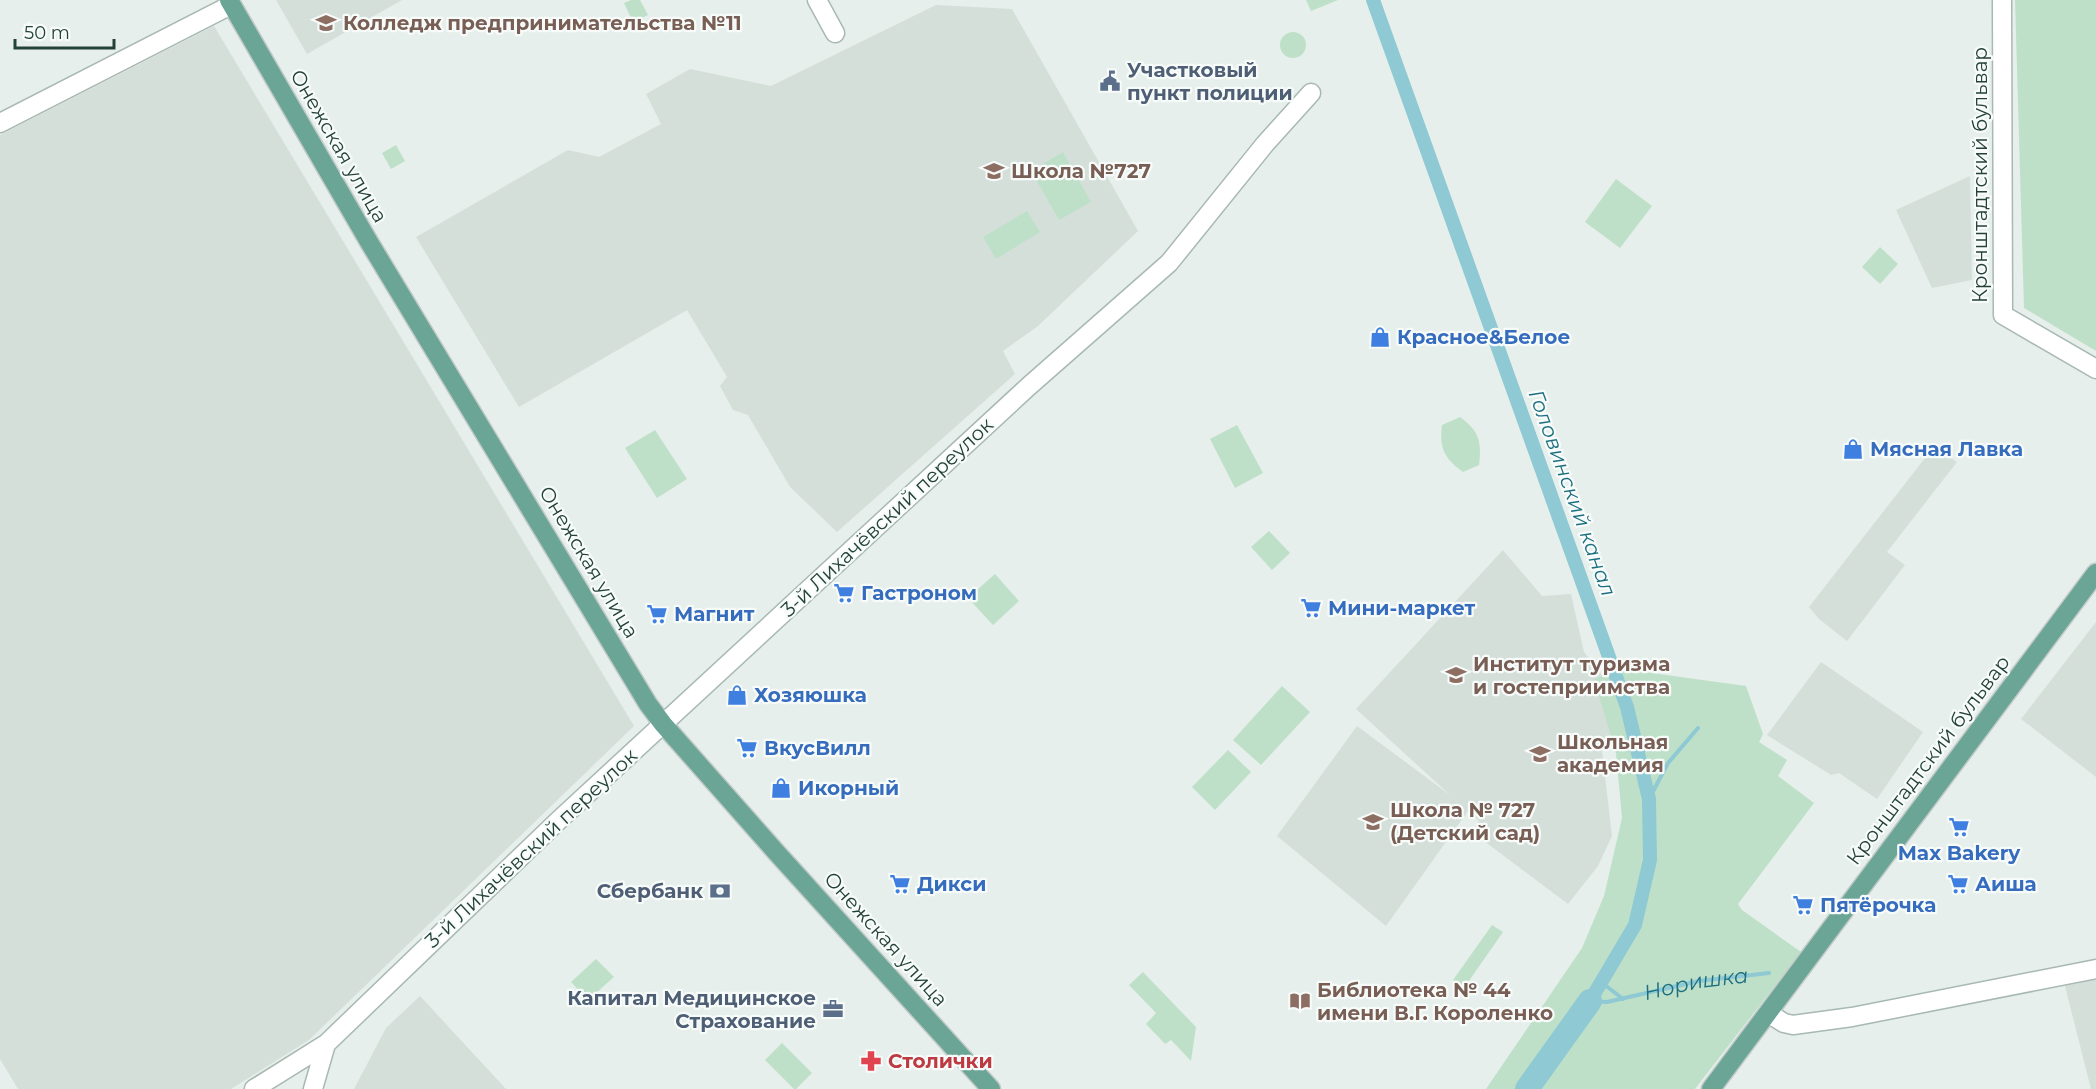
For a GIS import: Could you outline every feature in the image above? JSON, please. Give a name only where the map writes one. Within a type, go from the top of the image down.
[{"type":"main road","name":"Онежская улица","points":[[230,2],[369,242],[648,704],[776,852],[991,1089]]},
{"type":"main road","name":"Кронштадтский бульвар","points":[[1711,1089],[2096,573]]},
{"type":"street","points":[[817,0],[835,33]]},
{"type":"street","name":"Кронштадтский бульвар","points":[[2002,0],[2003,315],[2096,369]]},
{"type":"street","points":[[0,123],[230,2]]},
{"type":"street","name":"3-й Лихачёвский переулок","points":[[254,1089],[326,1044],[559,820],[1029,386],[1169,263],[1259,152],[1311,93]]},
{"type":"street","points":[[1768,1013],[1784,1023],[1793,1025],[1832,1020],[2096,969]]},
{"type":"street","points":[[313,1089],[326,1044]]},
{"type":"shaded area","name":"Колледж предпринимательства №11","points":[[276,0],[402,0],[307,54]]},
{"type":"shaded area","points":[[936,5],[1012,9],[1138,231],[1038,326],[1003,351],[1015,374],[837,532],[790,487],[748,415],[733,410],[720,386],[727,377],[687,310],[519,407],[416,237],[568,150],[599,157],[661,124],[646,94],[690,69],[771,86]]},
{"type":"shaded area","points":[[214,26],[634,726],[309,1040],[231,1089],[18,1089],[0,1059],[0,135]]},
{"type":"shaded area","points":[[1970,176],[1972,280],[1932,288],[1896,210]]},
{"type":"shaded area","points":[[1948,456],[1957,462],[1887,552],[1905,565],[1847,641],[1819,619],[1809,607],[1925,458]]},
{"type":"shaded area","points":[[1503,550],[1542,596],[1571,594],[1584,652],[1627,707],[1602,750],[1612,836],[1598,866],[1568,904],[1472,832],[1479,821],[1468,811],[1386,926],[1277,836],[1357,726],[1450,795],[1356,709]]},
{"type":"shaded area","points":[[2096,622],[2096,777],[2021,719]]},
{"type":"shaded area","points":[[1821,662],[1923,732],[1877,799],[1839,773],[1831,775],[1767,735]]},
{"type":"shaded area","points":[[2096,979],[2096,1089],[2091,1089],[2065,986]]},
{"type":"shaded area","points":[[420,996],[506,1089],[354,1089],[386,1028]]},
{"type":"green space","points":[[640,0],[648,15],[633,22],[624,3]]},
{"type":"green space","points":[[1306,0],[1338,0],[1311,11]]},
{"type":"green space","points":[[2015,0],[2096,0],[2096,351],[2024,308]]},
{"type":"green space","points":[[1293,32],[1302,36],[1306,45],[1302,54],[1293,58],[1284,54],[1280,45],[1284,36]]},
{"type":"green space","points":[[396,145],[405,161],[391,169],[382,153]]},
{"type":"green space","points":[[1063,152],[1091,202],[1059,220],[1031,171]]},
{"type":"green space","points":[[1616,179],[1652,206],[1620,248],[1585,222]]},
{"type":"green space","points":[[1027,211],[1040,232],[996,259],[983,237]]},
{"type":"green space","points":[[1880,247],[1898,264],[1880,284],[1862,267]]},
{"type":"green space","points":[[1460,417],[1475,432],[1480,449],[1479,465],[1463,472],[1447,457],[1441,440],[1442,425]]},
{"type":"green space","points":[[1237,425],[1263,473],[1235,488],[1210,439]]},
{"type":"green space","points":[[655,430],[687,479],[657,498],[625,448]]},
{"type":"green space","points":[[1269,531],[1290,553],[1272,570],[1251,547]]},
{"type":"green space","points":[[995,574],[1019,601],[993,625],[968,598]]},
{"type":"green space","points":[[1623,669],[1746,686],[1763,734],[1759,742],[1787,760],[1778,776],[1814,803],[1738,904],[1742,910],[1801,952],[1695,1089],[1486,1089],[1582,948],[1604,896],[1622,818],[1616,753],[1594,679]]},
{"type":"green space","points":[[1282,686],[1310,712],[1261,765],[1233,740]]},
{"type":"green space","points":[[1228,750],[1251,772],[1215,810],[1192,787]]},
{"type":"green space","points":[[1492,925],[1503,932],[1464,988],[1453,980]]},
{"type":"green space","points":[[596,959],[614,977],[588,1000],[571,982]]},
{"type":"green space","points":[[1143,972],[1196,1027],[1191,1061],[1171,1040],[1165,1044],[1146,1024],[1156,1013],[1129,985]]},
{"type":"green space","points":[[782,1043],[812,1073],[796,1089],[765,1060]]},
{"type":"waterway","name":"Головинский канал","points":[[1373,0],[1627,707],[1649,799],[1650,860],[1635,925],[1590,1001]]},
{"type":"waterway","points":[[1649,799],[1668,763],[1698,728]]},
{"type":"waterway","name":"Норишка","points":[[1590,1001],[1607,1002],[1699,981],[1769,973]]},
{"type":"waterway","name":"Норишка","points":[[1601,982],[1623,999]]},
{"type":"waterway","name":"Норишка","points":[[1527,1089],[1590,1001]]},
{"type":"place","name":"Колледж предпринимательства №11","points":[[326,23]]},
{"type":"place","name":"Участковый пункт полиции","points":[[1110,81]]},
{"type":"place","name":"Школа №727","points":[[994,171]]},
{"type":"place","name":"Красное&Белое","points":[[1380,337]]},
{"type":"place","name":"Мясная Лавка","points":[[1853,449]]},
{"type":"place","name":"Гастроном","points":[[844,593]]},
{"type":"place","name":"Мини-маркет","points":[[1311,608]]},
{"type":"place","name":"Магнит","points":[[657,614]]},
{"type":"place","name":"Институт туризма и гостеприимства","points":[[1456,675]]},
{"type":"place","name":"Хозяюшка","points":[[737,695]]},
{"type":"place","name":"ВкусВилл","points":[[747,748]]},
{"type":"place","name":"Школьная академия","points":[[1540,754]]},
{"type":"place","name":"Икорный","points":[[781,788]]},
{"type":"place","name":"Школа № 727 (Детский сад)","points":[[1373,822]]},
{"type":"place","name":"Max Bakery","points":[[1959,827]]},
{"type":"place","name":"Дикси","points":[[900,884]]},
{"type":"place","name":"Аиша","points":[[1958,884]]},
{"type":"place","name":"Сбербанк","points":[[720,891]]},
{"type":"place","name":"Пятёрочка","points":[[1803,905]]},
{"type":"place","name":"Библиотека № 44 имени В.Г. Короленко","points":[[1300,1001]]},
{"type":"place","name":"Капитал Медицинское Страхование","points":[[833,1009]]},
{"type":"place","name":"Столички","points":[[871,1061]]}]
